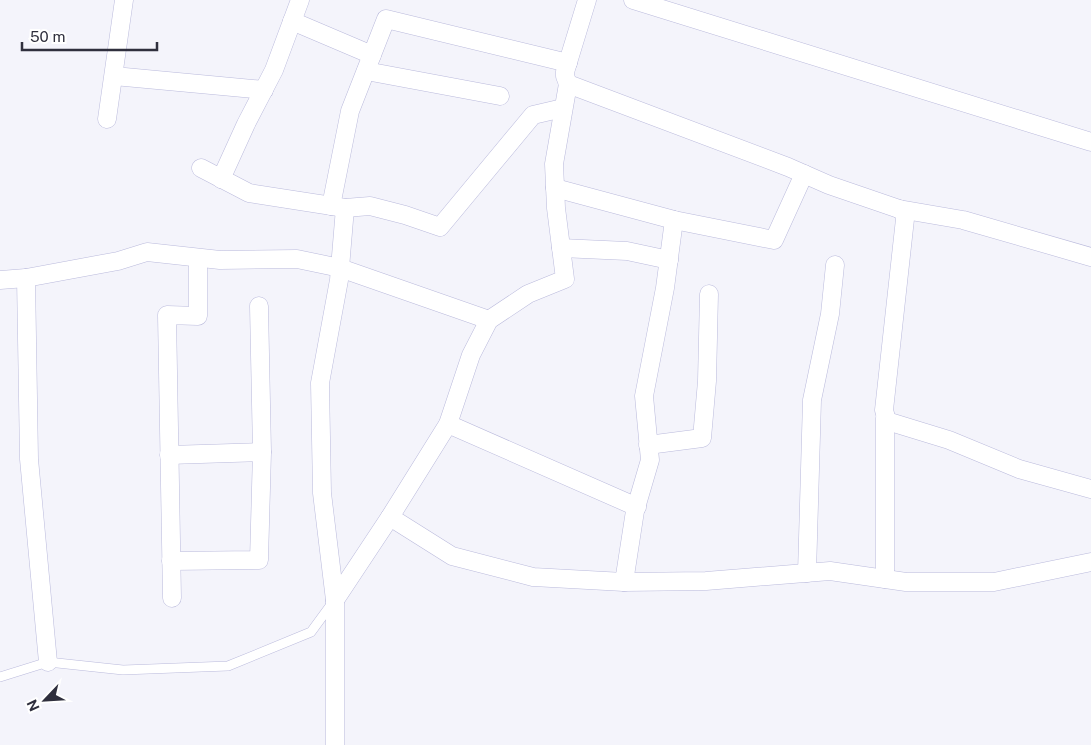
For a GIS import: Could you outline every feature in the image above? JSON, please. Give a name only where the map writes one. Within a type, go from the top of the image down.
[{"type":"street","points":[[107,119],[124,0]]},
{"type":"street","points":[[221,179],[246,124],[274,70],[300,0]]},
{"type":"street","points":[[335,600],[448,424],[471,355],[489,320],[528,294],[565,279],[556,208],[554,164],[568,84],[565,76],[587,0]]},
{"type":"street","points":[[633,0],[1091,142]]},
{"type":"street","points":[[335,745],[335,600],[322,493],[320,383],[340,268],[338,207],[350,111],[386,19],[568,63]]},
{"type":"street","points":[[292,22],[369,63],[500,96]]},
{"type":"street","points":[[114,76],[264,90]]},
{"type":"street","points":[[568,84],[829,185],[899,209],[963,220],[1091,257]]},
{"type":"street","points":[[201,168],[249,192],[338,207],[370,206],[440,227],[534,115],[563,108]]},
{"type":"street","points":[[555,188],[674,220],[774,240],[804,174]]},
{"type":"street","points":[[885,579],[884,410],[906,219],[904,212],[899,209]]},
{"type":"street","points":[[624,582],[637,507],[650,460],[644,396],[669,260],[674,220]]},
{"type":"street","points":[[561,248],[627,251],[669,260]]},
{"type":"street","points":[[0,280],[26,278],[118,261],[147,252],[220,260],[297,260],[340,268],[489,320]]},
{"type":"street","points":[[172,598],[167,315],[198,316],[198,258]]},
{"type":"street","points":[[807,573],[812,400],[830,314],[835,265]]},
{"type":"street","points":[[26,278],[29,460],[48,662]]},
{"type":"street","points":[[648,445],[702,438],[707,381],[709,294]]},
{"type":"street","points":[[171,561],[258,560],[262,452],[259,306]]},
{"type":"street","points":[[885,418],[890,423],[949,440],[1019,470],[1091,489]]},
{"type":"street","points":[[448,424],[637,507]]},
{"type":"street","points":[[169,455],[262,452]]},
{"type":"street","points":[[390,517],[452,556],[533,577],[624,582],[706,581],[830,571],[906,582],[994,582],[1091,562]]},
{"type":"lane","points":[[0,677],[48,662],[123,670],[228,666],[311,632],[335,600]]}]
